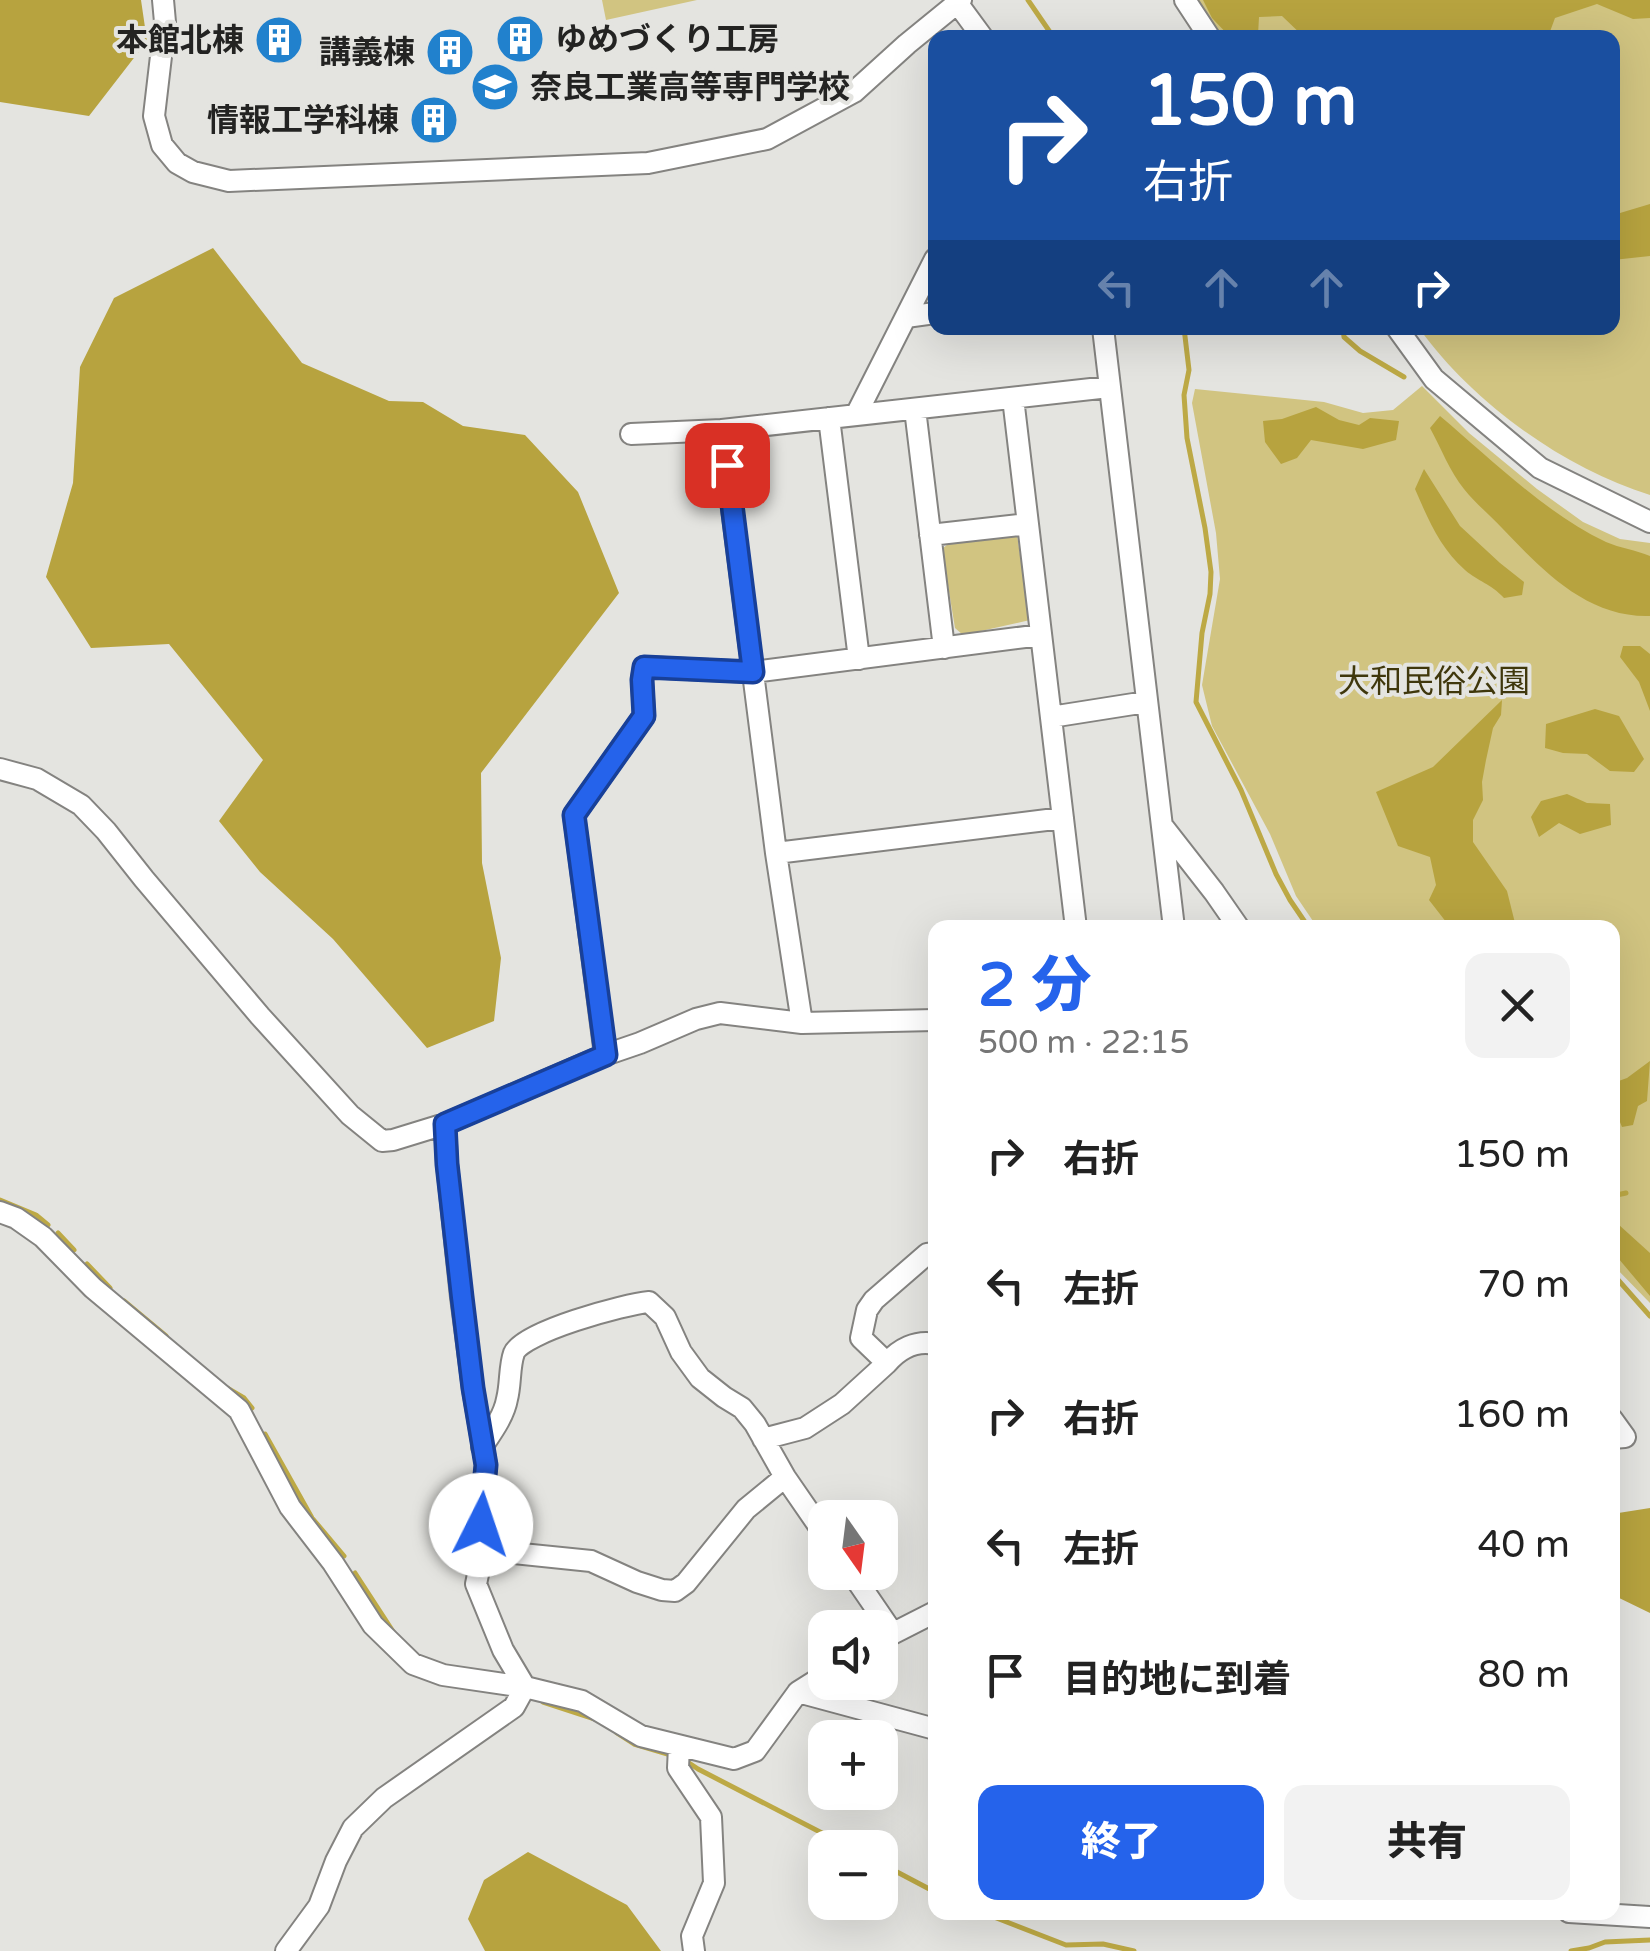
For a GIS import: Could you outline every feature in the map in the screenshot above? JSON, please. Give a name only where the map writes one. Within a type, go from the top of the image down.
[{"type":"street","points":[[163,0],[154,116],[162,146],[176,163],[229,182],[648,162],[767,139],[854,92],[960,2],[979,30]]},
{"type":"street","points":[[1186,0],[1205,30]]},
{"type":"street","points":[[856,416],[928,273]]},
{"type":"street","points":[[906,316],[928,314]]},
{"type":"street","points":[[1104,335],[1173,920]]},
{"type":"street","points":[[1402,335],[1434,379],[1540,468],[1650,522]]},
{"type":"street","points":[[632,434],[722,430],[1109,387]]},
{"type":"street","points":[[1013,398],[1075,920]]},
{"type":"street","points":[[915,409],[944,648]]},
{"type":"street","points":[[829,418],[859,659]]},
{"type":"street","points":[[722,430],[776,853],[802,1023]]},
{"type":"street","points":[[930,535],[1028,524]]},
{"type":"street","points":[[606,1055],[574,815],[644,716],[644,667],[753,672],[1041,635]]},
{"type":"street","points":[[1051,717],[1146,702]]},
{"type":"street","points":[[0,769],[37,779],[81,806],[260,1016],[350,1115],[382,1141],[445,1124],[606,1055],[720,1013],[802,1023],[928,1020]]},
{"type":"street","points":[[776,853],[1063,818]]},
{"type":"street","points":[[1163,826],[1233,920]]},
{"type":"street","points":[[445,1124],[485,1475],[478,1499],[483,1550],[476,1584],[503,1650],[525,1687]]},
{"type":"street","points":[[0,1212],[44,1237],[93,1288],[238,1410],[290,1506],[334,1563],[373,1625],[413,1664],[442,1675],[525,1687],[582,1701],[679,1754],[734,1759],[755,1751],[798,1692],[808,1686]]},
{"type":"street","points":[[887,1363],[862,1338],[867,1310],[882,1291],[928,1254]]},
{"type":"street","points":[[482,1447],[506,1404],[514,1352],[522,1342],[608,1310],[649,1302],[664,1317],[681,1352],[700,1378],[742,1408],[755,1424],[808,1511]]},
{"type":"street","points":[[763,1440],[805,1428],[842,1404],[897,1352],[928,1342]]},
{"type":"street","points":[[483,1550],[592,1561],[636,1582],[675,1590],[686,1584],[746,1509],[784,1477]]},
{"type":"street","points":[[898,1630],[928,1615]]},
{"type":"street","points":[[286,1951],[319,1906],[353,1828],[384,1798],[514,1707],[525,1687]]},
{"type":"street","points":[[798,1692],[928,1727]]},
{"type":"street","points":[[679,1754],[678,1768],[711,1817],[714,1883],[692,1936],[694,1951]]},
{"type":"street","points":[[1620,1916],[1650,1918]]},
{"type":"green space","points":[[602,0],[697,0],[606,20]]},
{"type":"green space","points":[[1199,0],[1650,0],[1650,495],[1585,468],[1522,429],[1465,382],[1425,335],[1620,335],[1620,30],[1217,30]]},
{"type":"green space","name":"大和民俗公園","points":[[1422,386],[1469,433],[1583,522],[1620,539],[1650,543],[1650,1303],[1620,1272],[1620,920],[1312,920],[1296,896],[1270,834],[1212,726],[1202,685],[1220,579],[1216,533],[1192,403],[1195,389],[1324,402],[1363,413],[1393,410]]},
{"type":"green space","points":[[1017,535],[1030,620],[963,635],[955,628],[942,549],[953,540]]},
{"type":"shaded area","points":[[0,0],[141,0],[147,41],[89,116],[0,102]]},
{"type":"shaded area","points":[[1203,0],[1650,0],[1650,18],[1633,19],[1597,4],[1555,18],[1551,30],[1297,30],[1282,16],[1259,17],[1258,30],[1223,30]]},
{"type":"shaded area","points":[[1650,204],[1650,256],[1620,259],[1620,213]]},
{"type":"shaded area","points":[[213,248],[302,363],[389,401],[423,402],[463,426],[525,435],[578,492],[619,593],[481,773],[482,863],[501,958],[494,1021],[427,1048],[333,939],[260,872],[219,821],[263,760],[169,644],[91,648],[46,577],[73,483],[80,367],[114,298]]},
{"type":"shaded area","points":[[1316,407],[1339,420],[1359,425],[1370,418],[1399,421],[1396,440],[1363,449],[1311,440],[1297,458],[1281,464],[1265,442],[1263,421]]},
{"type":"shaded area","points":[[1440,416],[1561,516],[1606,542],[1650,556],[1650,616],[1627,615],[1586,600],[1533,560],[1459,482],[1430,428]]},
{"type":"shaded area","points":[[1424,469],[1460,526],[1524,582],[1522,595],[1504,598],[1465,570],[1448,552],[1415,489]]},
{"type":"shaded area","points":[[1623,646],[1640,646],[1650,654],[1650,711],[1639,682],[1620,657]]},
{"type":"shaded area","points":[[1502,700],[1486,760],[1483,800],[1473,820],[1473,842],[1507,891],[1514,920],[1445,920],[1429,900],[1436,885],[1430,857],[1398,846],[1376,792],[1433,767]]},
{"type":"shaded area","points":[[1595,709],[1619,716],[1644,759],[1634,772],[1610,771],[1587,754],[1545,748],[1546,724]]},
{"type":"shaded area","points":[[1567,794],[1587,803],[1610,804],[1611,825],[1580,834],[1559,823],[1539,837],[1531,817],[1541,801]]},
{"type":"shaded area","points":[[1650,1061],[1647,1101],[1638,1106],[1633,1125],[1622,1127],[1620,1080]]},
{"type":"shaded area","points":[[1620,1226],[1650,1253],[1650,1296],[1620,1260]]},
{"type":"shaded area","points":[[1650,1508],[1650,1613],[1620,1598],[1620,1513]]},
{"type":"shaded area","points":[[528,1852],[627,1905],[661,1951],[485,1951],[468,1919],[484,1880]]},
{"type":"waterway","points":[[1028,0],[1049,30]]},
{"type":"waterway","points":[[1185,335],[1189,370],[1184,395],[1187,438],[1211,572],[1196,702],[1241,790],[1276,874],[1304,920]]},
{"type":"waterway","points":[[1344,335],[1360,351],[1404,377]]},
{"type":"waterway","points":[[1620,1194],[1626,1193]]},
{"type":"waterway","points":[[0,1200],[36,1215],[48,1225]]},
{"type":"waterway","points":[[58,1233],[74,1250]]},
{"type":"waterway","points":[[87,1264],[110,1288]]},
{"type":"waterway","points":[[1620,1282],[1650,1316]]},
{"type":"waterway","points":[[124,1301],[166,1336]]},
{"type":"waterway","points":[[227,1388],[252,1408]]},
{"type":"waterway","points":[[265,1434],[312,1518],[344,1556]]},
{"type":"waterway","points":[[355,1573],[394,1633]]},
{"type":"waterway","points":[[543,1702],[595,1719]]},
{"type":"waterway","points":[[617,1733],[634,1744],[671,1755]]},
{"type":"waterway","points":[[686,1761],[816,1830]]},
{"type":"waterway","points":[[898,1872],[928,1888]]},
{"type":"waterway","points":[[1002,1920],[1066,1945],[1103,1944],[1134,1951]]},
{"type":"waterway","points":[[1571,1951],[1605,1942],[1650,1940]]},
{"type":"place","name":"ゆめづくり工房","points":[[520,39]]},
{"type":"place","name":"本館北棟","points":[[279,40]]},
{"type":"place","name":"講義棟","points":[[450,52]]},
{"type":"place","name":"奈良工業高等専門学校","points":[[495,87]]},
{"type":"place","name":"情報工学科棟","points":[[434,120]]},
{"type":"route","points":[[481,1525],[478,1499],[486,1465],[462,1297],[445,1124],[606,1055],[574,815],[644,716],[644,667],[753,672],[727,465]]}]
